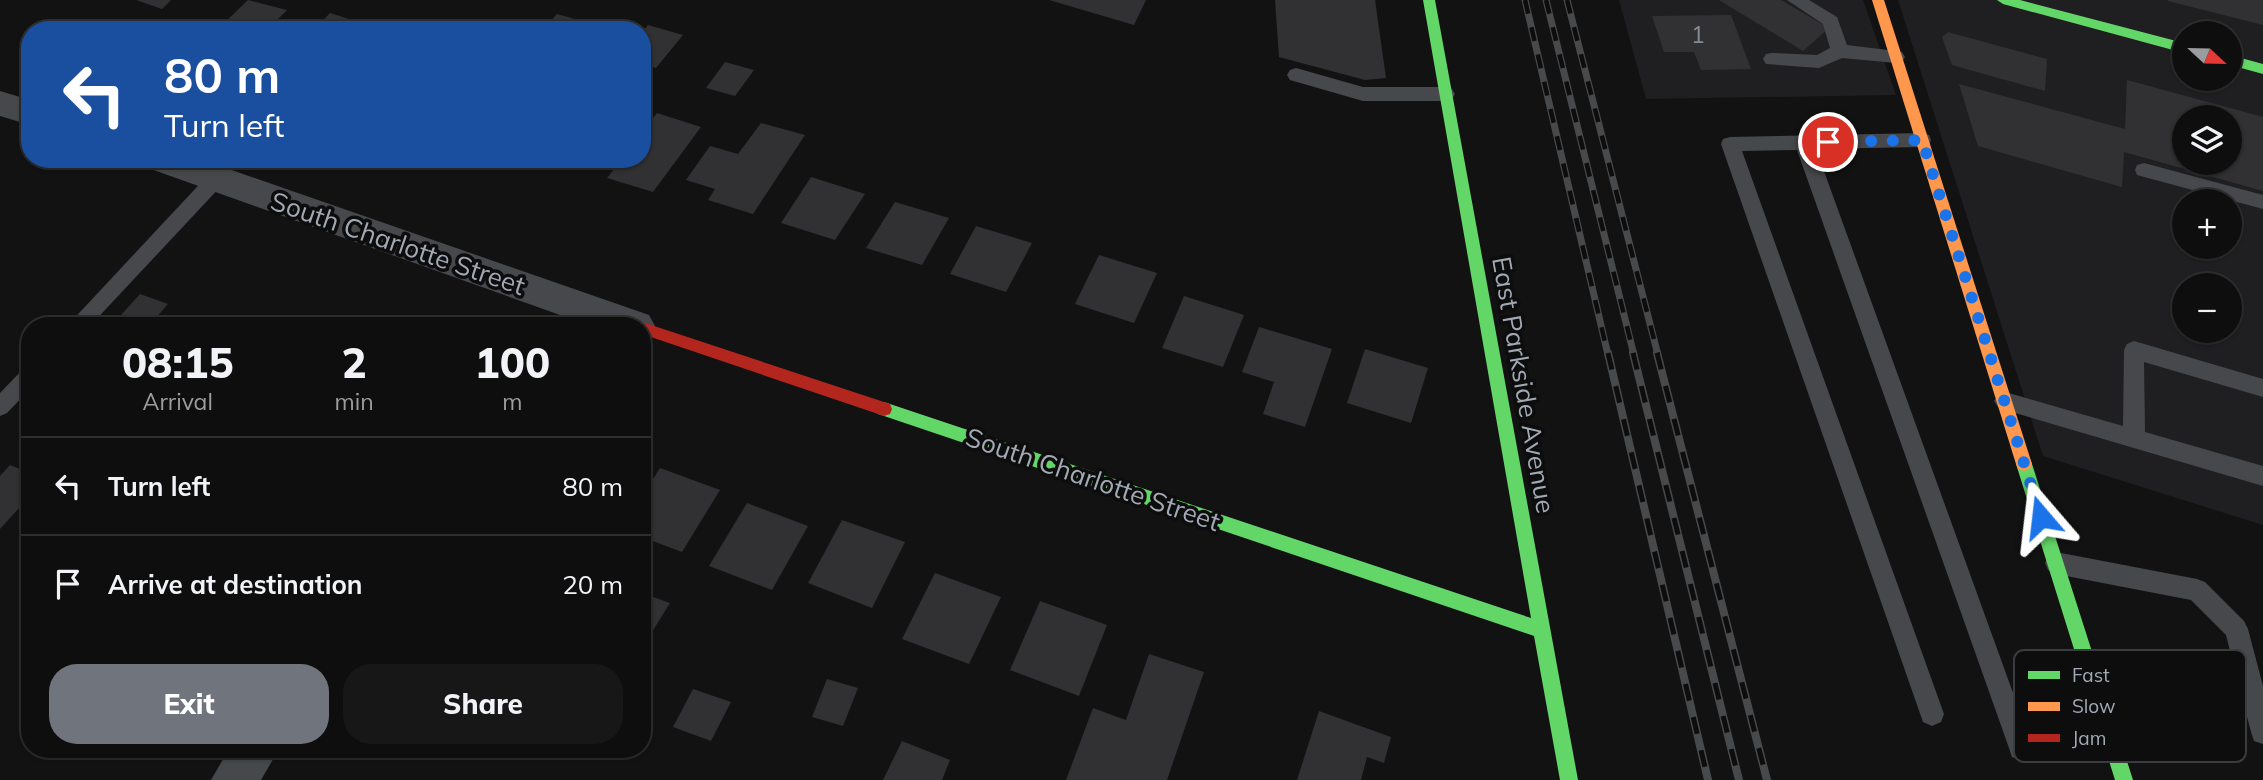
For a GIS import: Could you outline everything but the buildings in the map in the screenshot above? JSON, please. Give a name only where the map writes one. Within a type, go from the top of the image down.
[{"type":"street","name":"East Parkside Avenue","points":[[1429,0],[1569,780]]},
{"type":"street","points":[[1878,0],[2083,650]]},
{"type":"street","points":[[2003,0],[2060,8],[2172,44]]},
{"type":"street","points":[[2242,63],[2263,69]]},
{"type":"street","points":[[0,103],[21,110]]},
{"type":"street","name":"South Charlotte Street","points":[[185,168],[570,316]]},
{"type":"street","name":"South Charlotte Street","points":[[651,331],[1544,631]]},
{"type":"street","points":[[234,780],[250,758]]},
{"type":"street","points":[[2118,762],[2124,780]]},
{"type":"lane","points":[[1797,0],[1831,21],[1840,51]]},
{"type":"lane","points":[[1772,59],[1819,62],[1840,51],[1896,57]]},
{"type":"lane","points":[[1296,75],[1363,94],[1446,94]]},
{"type":"lane","points":[[1922,140],[1730,144],[1932,714]]},
{"type":"lane","points":[[1804,142],[2014,728]]},
{"type":"lane","points":[[2144,170],[2263,202]]},
{"type":"lane","points":[[86,317],[216,179]]},
{"type":"lane","points":[[2134,439],[2134,350],[2263,388]]},
{"type":"lane","points":[[0,407],[21,385]]},
{"type":"lane","points":[[2005,401],[2263,476]]},
{"type":"lane","points":[[2056,563],[2197,590],[2236,629],[2242,650]]},
{"type":"lane","points":[[2246,667],[2263,732]]},
{"type":"shaded area","points":[[1619,0],[1863,0],[1896,95],[1646,99]]},
{"type":"shaded area","points":[[1898,0],[2263,0],[2263,525],[2043,456]]},
{"type":"railway","points":[[1525,0],[1608,355]]},
{"type":"railway","points":[[1546,0],[1634,355]]},
{"type":"railway","points":[[1567,0],[1658,355]]},
{"type":"railway","points":[[1608,353],[1708,780]]},
{"type":"railway","points":[[1633,353],[1739,780]]},
{"type":"railway","points":[[1657,353],[1767,780]]},
{"type":"traffic: fast","points":[[1429,0],[1569,780]]},
{"type":"traffic: fast","points":[[2003,0],[2172,45]]},
{"type":"traffic: fast","points":[[2242,63],[2263,69]]},
{"type":"traffic: fast","points":[[884,409],[1544,631]]},
{"type":"traffic: fast","points":[[2024,464],[2083,650]]},
{"type":"traffic: fast","points":[[2118,762],[2124,780]]},
{"type":"traffic: slow","points":[[1878,0],[2024,464]]},
{"type":"traffic: jam","points":[[651,331],[884,409]]},
{"type":"route","points":[[1828,142],[1922,140],[2041,517]]}]
